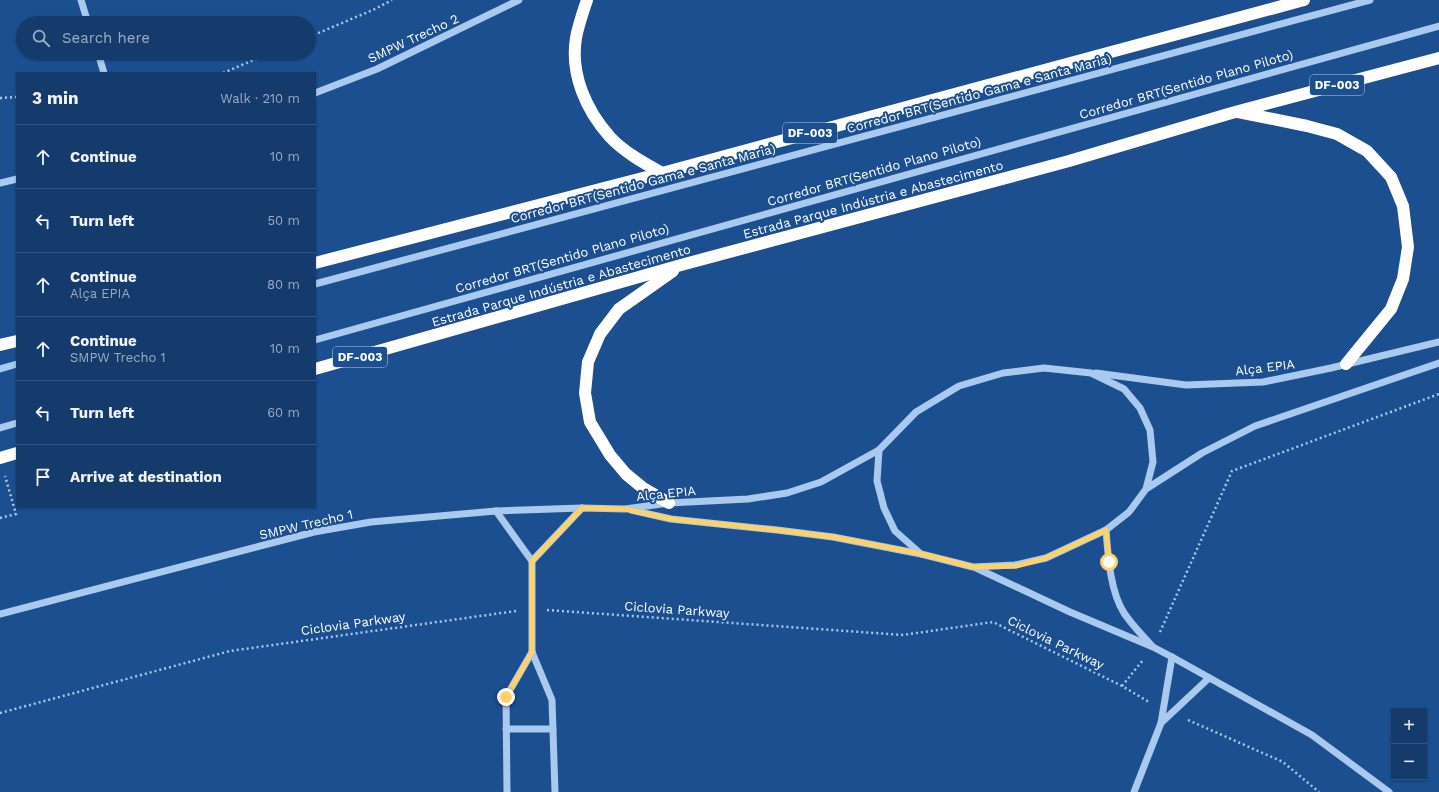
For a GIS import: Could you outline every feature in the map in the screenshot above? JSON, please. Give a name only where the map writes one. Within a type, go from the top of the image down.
[{"type":"highway","points":[[587,0],[576,38],[575,61],[578,81],[591,112],[610,137],[633,156],[662,173]]},
{"type":"highway","name":"DF-003","points":[[316,264],[662,173],[1304,0]]},
{"type":"highway","name":"Estrada Parque Indústria e Abastecimento","points":[[316,369],[682,265],[1069,161],[1235,112],[1439,58]]},
{"type":"highway","points":[[1235,112],[1307,126],[1337,134],[1367,151],[1391,176],[1403,206],[1408,247],[1403,279],[1391,309],[1346,364]]},
{"type":"highway","points":[[669,503],[643,488],[626,474],[610,455],[590,422],[585,393],[588,362],[600,334],[619,309],[682,265]]},
{"type":"highway","points":[[0,345],[16,341]]},
{"type":"highway","points":[[0,458],[16,454]]},
{"type":"street","points":[[81,0],[86,16]]},
{"type":"street","name":"SMPW Trecho 2","points":[[316,93],[377,69],[519,0]]},
{"type":"street","name":"Corredor BRT(Sentido Gama e Santa Maria)","points":[[316,284],[1370,0]]},
{"type":"street","name":"Corredor BRT(Sentido Plano Piloto)","points":[[316,340],[1439,26]]},
{"type":"street","points":[[100,60],[104,72]]},
{"type":"street","points":[[0,184],[16,179]]},
{"type":"street","name":"Alça EPIA","points":[[625,509],[669,503],[748,499],[787,492],[821,482],[879,450],[916,412],[959,386],[1003,373],[1044,368],[1186,385],[1263,382],[1439,342]]},
{"type":"street","points":[[1146,489],[1202,452],[1256,426],[1439,362]]},
{"type":"street","points":[[0,369],[16,364]]},
{"type":"street","points":[[973,567],[1016,566],[1046,558],[1106,530],[1130,512],[1146,489],[1153,462],[1150,430],[1140,408],[1124,389],[1092,373]]},
{"type":"street","points":[[0,428],[16,423]]},
{"type":"street","points":[[879,450],[877,481],[884,508],[895,531],[922,554]]},
{"type":"street","points":[[532,561],[582,508]]},
{"type":"street","name":"SMPW Trecho 1","points":[[0,614],[314,532],[371,522],[496,511],[582,508],[625,509]]},
{"type":"street","name":"Alça EPIA","points":[[625,509],[671,519],[833,537],[922,554],[973,567]]},
{"type":"street","points":[[496,511],[532,561],[532,652],[552,700],[555,792]]},
{"type":"street","points":[[1106,530],[1109,562],[1115,592],[1123,612],[1135,628],[1154,647]]},
{"type":"street","points":[[973,567],[1070,612],[1154,647],[1312,735],[1389,792]]},
{"type":"street","points":[[507,792],[506,697],[532,652]]},
{"type":"street","points":[[1133,792],[1161,723],[1172,657]]},
{"type":"street","points":[[1161,723],[1209,678]]},
{"type":"street","points":[[506,729],[552,729]]},
{"type":"path","points":[[316,34],[375,9],[392,0]]},
{"type":"path","points":[[225,72],[254,60]]},
{"type":"path","points":[[0,98],[16,97]]},
{"type":"path","points":[[1122,686],[1154,647],[1232,471],[1439,394]]},
{"type":"path","points":[[0,458],[16,514],[0,518]]},
{"type":"path","name":"Ciclovia Parkway","points":[[0,713],[230,650],[532,609],[903,635],[993,622],[1122,686],[1163,710]]},
{"type":"path","points":[[1172,714],[1283,762],[1319,792]]},
{"type":"route","points":[[506,697],[532,652],[532,561],[582,508],[625,509],[671,519],[833,537],[922,554],[973,567],[1016,566],[1046,558],[1106,530],[1109,562]]}]
